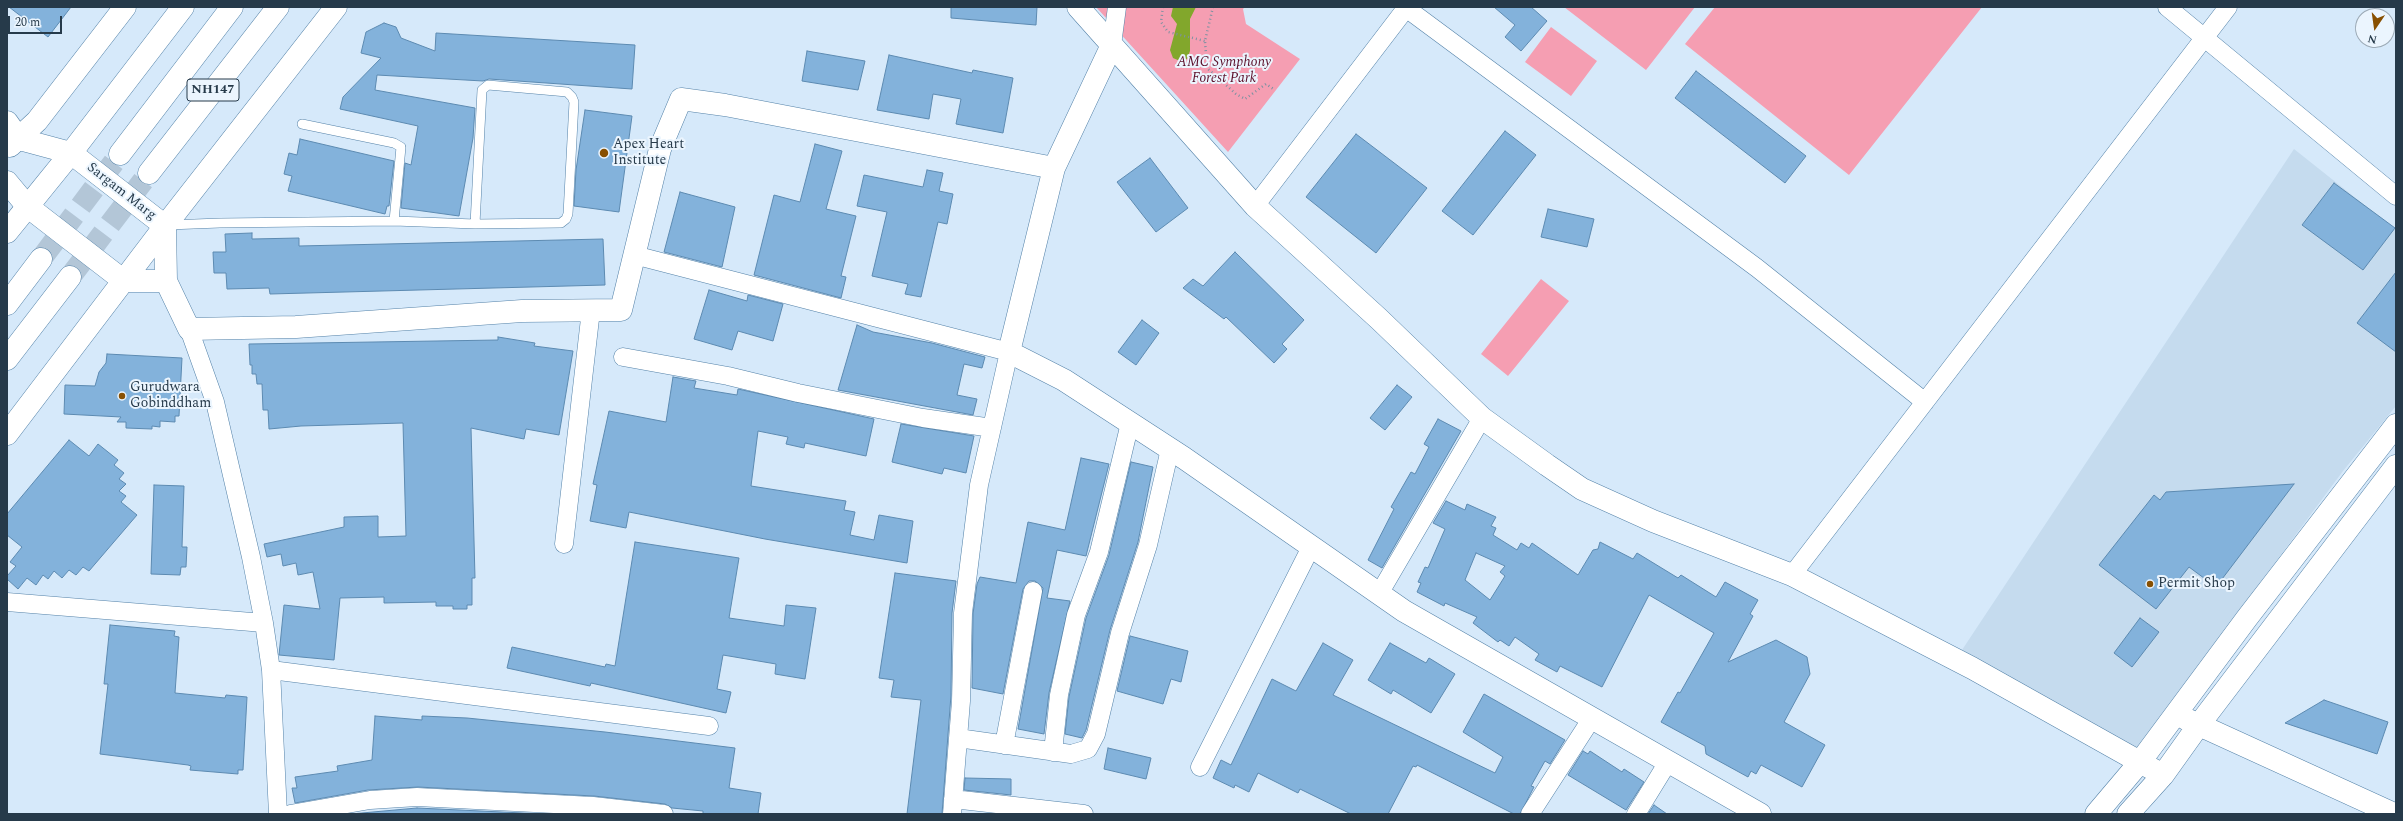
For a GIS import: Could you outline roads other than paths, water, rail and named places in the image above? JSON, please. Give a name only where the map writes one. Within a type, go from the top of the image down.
[{"type":"main road","points":[[11,136],[37,121],[126,7]]},
{"type":"main road","points":[[7,232],[71,153],[182,7]]},
{"type":"main road","name":"NH147","points":[[120,154],[232,7]]},
{"type":"main road","name":"NH147","points":[[149,173],[278,7]]},
{"type":"main road","points":[[7,434],[165,226],[336,7]]},
{"type":"main road","points":[[1078,7],[1255,206],[1379,319],[1482,418],[1582,489],[1652,521],[1792,575],[1972,668],[2163,775]]},
{"type":"main road","points":[[1112,45],[1054,168],[1009,352],[1064,380],[1170,449],[1404,611],[1760,814]]},
{"type":"main road","points":[[7,182],[27,206],[124,281],[166,281],[189,330],[296,327],[522,311],[621,310],[660,149],[681,99],[725,105],[1054,168]]},
{"type":"main road","name":"Sargam Marg","points":[[11,136],[71,153],[165,226],[166,281]]},
{"type":"main road","points":[[7,304],[41,259]]},
{"type":"main road","points":[[7,359],[70,277]]},
{"type":"main road","points":[[2096,814],[2140,762],[2175,713],[2396,425]]},
{"type":"main road","points":[[2128,814],[2163,775],[2198,726],[2396,466]]},
{"type":"main road","points":[[2175,713],[2198,726],[2394,814]]},
{"type":"street","points":[[1112,45],[1117,7]]},
{"type":"street","points":[[1255,206],[1406,7],[1757,268],[1925,402]]},
{"type":"street","points":[[2167,7],[2206,37],[2396,196]]},
{"type":"street","points":[[1792,575],[2228,7]]},
{"type":"street","points":[[634,255],[1009,352],[979,485],[963,613],[958,738],[952,807],[1084,814]]},
{"type":"street","points":[[564,544],[591,310]]},
{"type":"street","points":[[189,330],[215,402],[251,557],[264,623],[271,670],[278,814]]},
{"type":"street","points":[[623,357],[728,376],[798,393],[923,418],[992,428]]},
{"type":"street","points":[[1379,594],[1482,418]]},
{"type":"street","points":[[1053,752],[1059,695],[1076,615],[1099,552],[1130,423]]},
{"type":"street","points":[[958,738],[1071,754],[1088,749],[1096,734],[1120,633],[1148,544],[1170,449]]},
{"type":"street","points":[[1200,767],[1311,547]]},
{"type":"street","points":[[1004,745],[1033,590]]},
{"type":"street","points":[[7,602],[264,623]]},
{"type":"street","points":[[271,670],[710,726]]},
{"type":"street","points":[[1530,814],[1592,718]]},
{"type":"street","points":[[1636,814],[1668,762]]},
{"type":"street","points":[[290,814],[370,800],[417,797],[593,806],[664,814]]},
{"type":"lane","points":[[165,226],[220,223],[394,221],[475,224],[562,223],[566,220],[568,214],[574,102],[572,97],[567,92],[488,85],[482,90],[475,224]]},
{"type":"lane","points":[[302,124],[394,143],[401,147],[394,221]]},
{"type":"tunnel","points":[[41,259],[120,154]]},
{"type":"tunnel","points":[[70,277],[149,173]]},
{"type":"place","name":"Apex Heart Institute","points":[[604,153]]},
{"type":"place","name":"Gurudwara Gobinddham","points":[[122,396]]},
{"type":"place","name":"Permit Shop","points":[[2150,584]]},
{"type":"park label","name":"AMC Symphony Forest Park","points":[[1224,72]]}]
